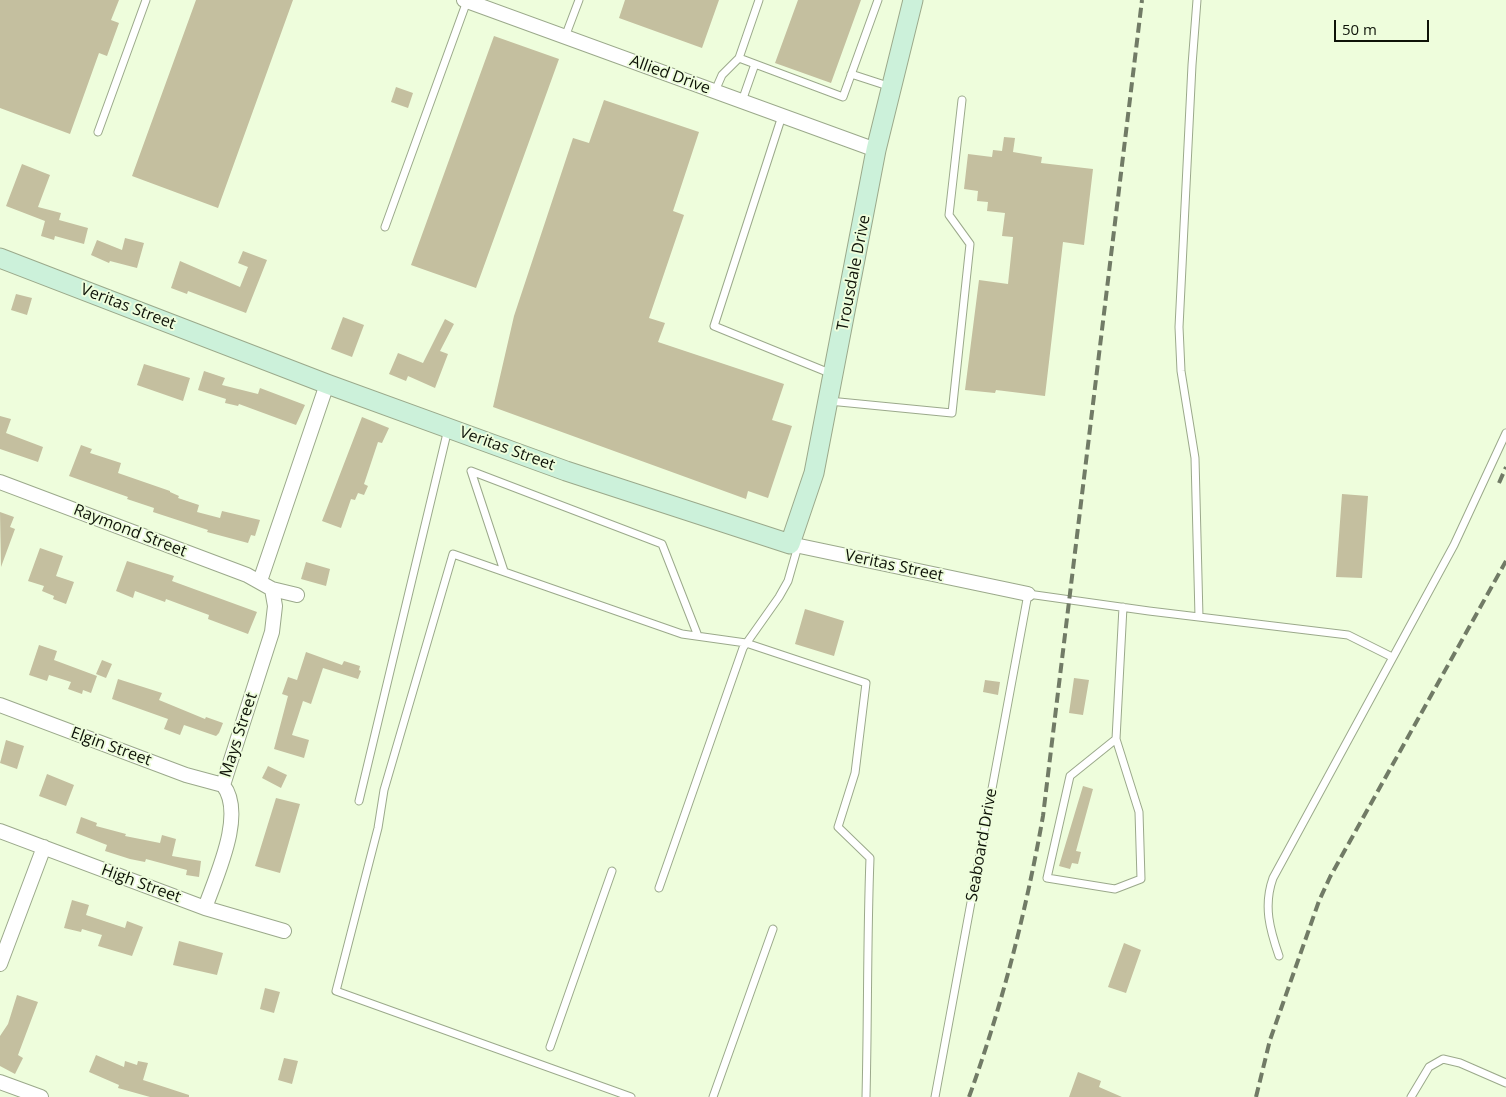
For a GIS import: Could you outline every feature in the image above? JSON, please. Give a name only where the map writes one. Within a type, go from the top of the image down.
[{"type":"street","name":"Allied Drive","points":[[465,0],[876,150]]},
{"type":"street","name":"Trousdale Drive","points":[[794,545],[814,473],[876,150],[912,0]]},
{"type":"street","name":"Veritas Street","points":[[0,258],[327,384],[566,471],[794,545],[1028,594]]},
{"type":"street","name":"Mays Street","points":[[205,908],[230,829],[230,798],[223,785],[272,632],[275,602],[266,585],[327,384]]},
{"type":"street","name":"Raymond Street","points":[[0,482],[266,585],[297,595]]},
{"type":"street","name":"Elgin Street","points":[[0,705],[186,774],[223,785]]},
{"type":"street","name":"High Street","points":[[0,831],[205,908],[284,932]]},
{"type":"street","points":[[0,964],[44,848]]},
{"type":"street","points":[[0,1082],[41,1097]]},
{"type":"lane","points":[[98,132],[146,0]]},
{"type":"lane","points":[[385,227],[465,0]]},
{"type":"lane","points":[[565,37],[579,0]]},
{"type":"lane","points":[[715,91],[722,75],[739,58],[759,0]]},
{"type":"lane","points":[[739,58],[843,97],[878,0]]},
{"type":"lane","points":[[1198,0],[1192,65],[1179,327],[1181,371],[1195,458],[1199,617]]},
{"type":"lane","points":[[742,101],[755,64]]},
{"type":"lane","points":[[851,74],[891,87]]},
{"type":"lane","points":[[829,400],[952,413],[970,244],[949,215],[962,100]]},
{"type":"lane","points":[[782,116],[714,326],[834,375]]},
{"type":"lane","points":[[359,801],[449,428]]},
{"type":"lane","points":[[1279,956],[1268,922],[1269,889],[1392,657],[1454,545],[1506,433]]},
{"type":"lane","points":[[504,571],[471,471],[662,544],[698,636]]},
{"type":"lane","points":[[659,888],[746,643],[779,597],[788,581],[794,545]]},
{"type":"lane","points":[[631,1097],[336,991],[378,828],[384,790],[453,554],[682,634],[746,643],[866,683],[855,773],[838,828],[870,858],[866,962],[866,1097]]},
{"type":"lane","points":[[1028,594],[1199,617],[1348,634],[1392,657]]},
{"type":"lane","name":"Seaboard Drive","points":[[935,1097],[1028,594]]},
{"type":"lane","points":[[1116,739],[1070,776],[1047,878],[1115,889],[1141,879],[1139,812],[1116,739],[1123,607]]},
{"type":"lane","points":[[550,1047],[612,871]]},
{"type":"lane","points":[[713,1097],[774,929]]},
{"type":"lane","points":[[1410,1097],[1429,1067],[1443,1059],[1460,1063],[1506,1083]]},
{"type":"building","points":[[0,0],[119,0],[111,20],[119,23],[107,56],[99,53],[70,134],[0,108]]},
{"type":"building","points":[[196,0],[293,0],[218,208],[132,176]]},
{"type":"building","points":[[625,0],[719,0],[702,48],[619,18]]},
{"type":"building","points":[[798,0],[861,0],[831,83],[775,63]]},
{"type":"building","points":[[494,36],[559,59],[476,288],[411,265]]},
{"type":"building","points":[[396,87],[413,93],[408,108],[391,102]]},
{"type":"building","points":[[604,100],[699,132],[673,211],[684,215],[649,318],[665,323],[658,342],[784,384],[772,420],[792,426],[768,498],[748,491],[746,499],[493,407],[514,316],[573,138],[589,143]]},
{"type":"building","points":[[1004,137],[1015,138],[1013,152],[1042,157],[1041,163],[1093,169],[1084,245],[1063,242],[1045,396],[996,390],[995,393],[965,390],[979,280],[1008,284],[1013,237],[1002,236],[1005,213],[987,211],[988,202],[977,201],[978,191],[964,189],[968,154],[992,157],[993,150],[1002,151]]},
{"type":"building","points":[[22,164],[50,175],[38,207],[61,213],[59,220],[88,228],[84,244],[55,236],[54,240],[41,236],[45,221],[6,206]]},
{"type":"building","points":[[125,238],[144,243],[137,268],[110,261],[109,263],[91,255],[97,240],[122,250]]},
{"type":"building","points":[[243,251],[267,260],[246,313],[188,291],[187,294],[171,288],[180,261],[240,287],[248,267],[238,263]]},
{"type":"building","points":[[16,294],[32,298],[27,315],[11,310]]},
{"type":"building","points":[[343,317],[364,325],[352,357],[331,349]]},
{"type":"building","points":[[445,319],[454,324],[440,351],[448,354],[435,388],[408,376],[406,381],[389,374],[398,353],[423,363]]},
{"type":"building","points":[[144,364],[190,378],[183,401],[137,385]]},
{"type":"building","points":[[204,371],[225,378],[222,385],[258,394],[260,388],[305,405],[296,425],[239,404],[238,406],[225,403],[226,399],[198,390]]},
{"type":"building","points":[[0,416],[11,419],[6,433],[43,447],[38,462],[0,449]]},
{"type":"building","points":[[362,417],[389,428],[382,443],[378,442],[364,484],[368,486],[364,495],[358,493],[355,500],[351,499],[341,528],[322,521]]},
{"type":"building","points":[[81,445],[92,449],[90,453],[121,463],[118,473],[170,491],[179,496],[178,498],[199,505],[197,512],[220,518],[222,511],[260,520],[255,536],[251,535],[248,543],[207,532],[208,530],[153,512],[154,508],[127,499],[128,497],[69,476]]},
{"type":"building","points":[[1342,494],[1368,496],[1362,578],[1336,577]]},
{"type":"building","points":[[0,512],[14,517],[10,527],[15,529],[1,567]]},
{"type":"building","points":[[40,548],[63,556],[56,576],[74,582],[66,604],[53,599],[54,596],[42,591],[44,586],[28,581]]},
{"type":"building","points":[[127,561],[174,576],[172,581],[257,612],[248,634],[208,619],[209,615],[166,599],[165,602],[135,591],[133,598],[116,591]]},
{"type":"building","points":[[306,562],[330,569],[326,586],[301,579]]},
{"type":"building","points":[[805,609],[844,621],[834,656],[795,644]]},
{"type":"building","points":[[39,645],[57,651],[54,660],[97,676],[91,693],[83,690],[82,694],[68,689],[71,682],[49,675],[47,681],[29,675]]},
{"type":"building","points":[[306,652],[342,665],[344,661],[360,666],[359,670],[361,671],[358,679],[323,668],[311,704],[303,701],[292,735],[309,740],[304,758],[274,749],[288,696],[282,694],[288,677],[297,680]]},
{"type":"building","points":[[102,660],[112,664],[106,678],[96,674]]},
{"type":"building","points":[[1074,678],[1089,680],[1083,715],[1069,713]]},
{"type":"building","points":[[118,679],[162,693],[159,700],[205,719],[206,717],[223,723],[219,733],[216,736],[184,725],[180,735],[164,729],[168,719],[112,699]]},
{"type":"building","points":[[985,680],[1000,682],[998,695],[983,692]]},
{"type":"building","points":[[6,740],[24,746],[17,769],[0,763]]},
{"type":"building","points":[[268,766],[287,775],[281,788],[262,778]]},
{"type":"building","points":[[47,774],[74,785],[66,806],[39,796]]},
{"type":"building","points":[[1083,786],[1093,789],[1076,851],[1081,852],[1078,864],[1072,863],[1070,869],[1059,866]]},
{"type":"building","points":[[276,798],[300,804],[280,873],[255,866]]},
{"type":"building","points":[[81,817],[97,823],[96,826],[126,834],[125,836],[160,843],[162,835],[176,839],[172,856],[201,861],[199,877],[186,875],[187,870],[146,859],[145,862],[130,859],[105,851],[107,845],[76,833]]},
{"type":"building","points":[[72,900],[89,905],[86,915],[125,928],[127,921],[143,927],[132,956],[98,946],[102,935],[82,929],[81,932],[64,928]]},
{"type":"building","points":[[179,941],[223,953],[217,975],[173,965]]},
{"type":"building","points":[[1124,943],[1141,950],[1126,993],[1108,987]]},
{"type":"building","points":[[265,988],[280,992],[274,1013],[260,1009]]},
{"type":"building","points":[[17,995],[38,1002],[18,1055],[23,1058],[15,1074],[0,1066],[0,1036],[8,1024]]},
{"type":"building","points":[[96,1055],[124,1067],[125,1061],[137,1065],[138,1061],[148,1063],[143,1080],[189,1095],[189,1097],[150,1097],[118,1088],[119,1085],[89,1072]]},
{"type":"building","points":[[284,1058],[298,1061],[292,1084],[278,1080]]},
{"type":"building","points":[[1078,1072],[1101,1081],[1099,1087],[1122,1097],[1069,1097]]},
{"type":"railway","points":[[969,1097],[992,1028],[1012,958],[1029,888],[1043,816],[1142,0]]},
{"type":"railway","points":[[1499,483],[1506,467]]},
{"type":"railway","points":[[1256,1097],[1270,1040],[1319,901],[1330,877],[1506,561]]}]
